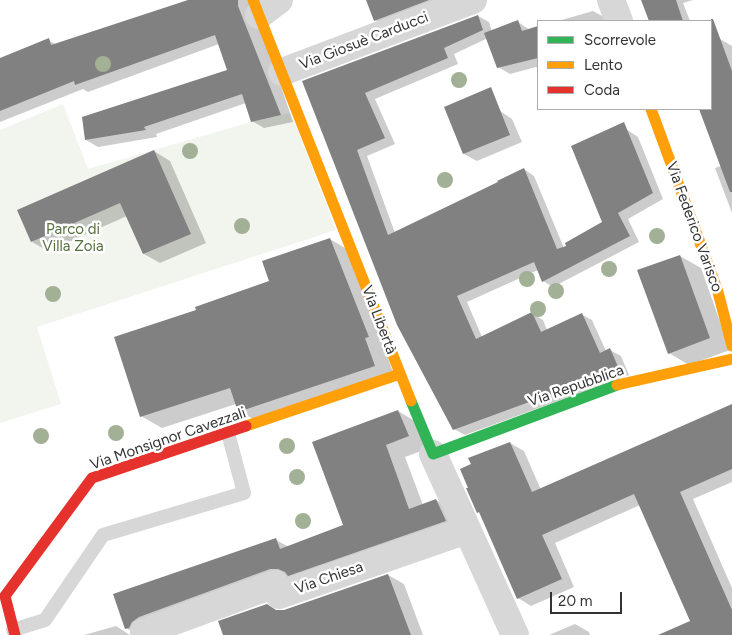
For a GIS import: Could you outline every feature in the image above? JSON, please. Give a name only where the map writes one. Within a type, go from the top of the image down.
[{"type":"street","name":"Via Giosuè Carducci","points":[[282,72],[473,0]]},
{"type":"street","points":[[611,0],[619,20]]},
{"type":"street","name":"Via Libertà","points":[[264,5],[282,72],[400,374],[467,530],[505,632]]},
{"type":"street","name":"Via Federico Varisco","points":[[651,110],[718,292],[732,346]]},
{"type":"street","name":"Via Repubblica","points":[[433,454],[618,385],[732,359]]},
{"type":"street","name":"Via Monsignor Cavezzali","points":[[14,633],[5,596],[92,478],[400,374]]},
{"type":"street","name":"Via Chiesa","points":[[145,635],[144,632],[275,584],[279,595],[467,530]]},
{"type":"lane","points":[[14,633],[45,620],[103,535],[244,493],[228,433]]},
{"type":"green space","name":"Parco di Villa Zoia","points":[[63,104],[88,169],[251,122],[291,113],[336,230],[37,327],[61,404],[0,423],[0,130]]},
{"type":"building","points":[[188,0],[238,0],[238,6],[281,115],[251,122],[242,94],[144,127],[146,130],[85,140],[82,117],[227,70],[215,35],[75,85],[74,81],[0,111],[0,58],[49,38],[51,45]]},
{"type":"building","points":[[366,0],[429,0],[374,21]]},
{"type":"building","points":[[641,0],[676,0],[683,20],[649,20]]},
{"type":"building","points":[[478,15],[483,30],[444,48],[448,58],[365,93],[385,138],[357,150],[388,235],[524,168],[557,249],[566,246],[565,243],[602,222],[571,146],[624,122],[653,193],[618,213],[630,236],[542,282],[534,262],[457,296],[476,339],[532,312],[541,332],[582,313],[600,353],[610,348],[619,369],[453,430],[397,325],[302,81]]},
{"type":"building","points":[[713,19],[732,71],[732,192],[730,192],[699,110],[712,110],[711,20]]},
{"type":"building","points":[[518,20],[522,31],[537,26],[537,58],[497,68],[484,33]]},
{"type":"building","points":[[491,87],[510,135],[463,154],[444,107]]},
{"type":"building","points":[[154,150],[191,234],[143,254],[120,203],[31,242],[17,210]]},
{"type":"building","points":[[330,238],[369,337],[365,338],[375,366],[238,412],[230,388],[140,417],[114,337],[196,310],[195,307],[269,281],[262,261]]},
{"type":"building","points":[[680,255],[710,338],[668,354],[637,270]]},
{"type":"building","points":[[732,404],[732,469],[680,492],[732,610],[732,635],[658,635],[690,621],[634,494],[542,535],[562,579],[517,599],[479,512],[477,513],[466,488],[468,488],[460,469],[471,464],[468,458],[510,442],[532,492]]},
{"type":"building","points":[[398,410],[409,436],[386,445],[409,509],[436,499],[446,521],[288,576],[285,572],[278,569],[270,569],[139,617],[132,622],[129,628],[125,629],[113,594],[276,538],[280,549],[343,525],[312,442]]},
{"type":"building","points":[[388,574],[411,635],[223,635],[218,621],[267,604],[276,610],[284,610]]},
{"type":"traffic: fast","points":[[411,401],[433,454],[617,385]]},
{"type":"traffic: slow","points":[[253,0],[411,401]]},
{"type":"traffic: slow","points":[[651,110],[718,292],[732,346]]},
{"type":"traffic: slow","points":[[617,385],[732,359]]},
{"type":"traffic: slow","points":[[246,426],[400,374]]},
{"type":"traffic: jam","points":[[15,635],[5,596],[92,478],[246,426]]}]
